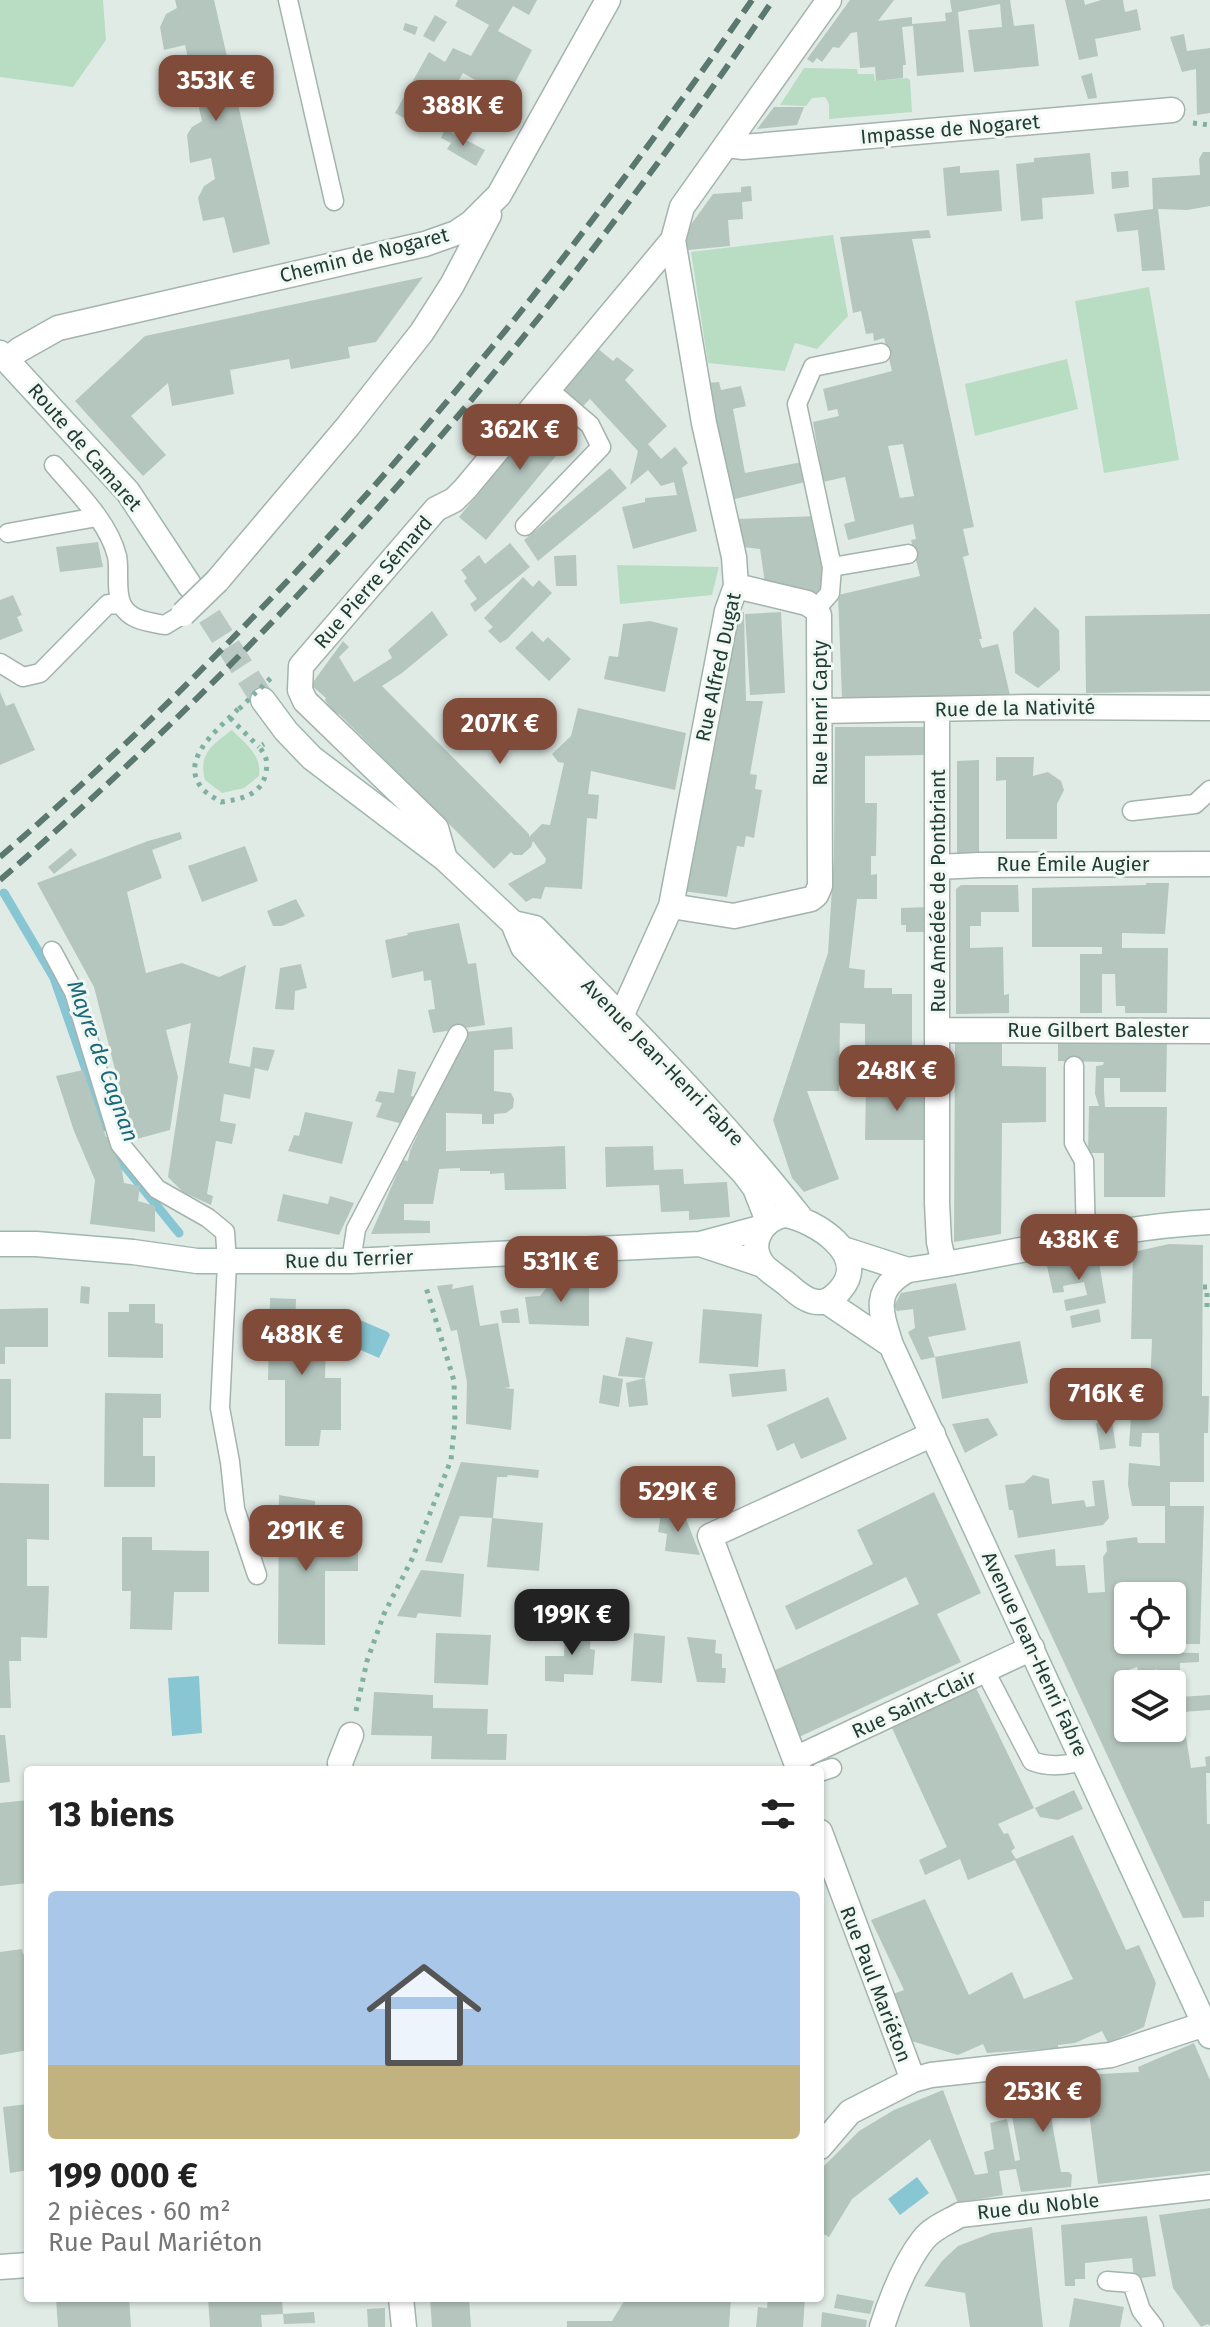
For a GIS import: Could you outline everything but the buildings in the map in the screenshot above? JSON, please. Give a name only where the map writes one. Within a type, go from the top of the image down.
[{"type":"street","name":"Chemin de Nogaret","points":[[4,357],[58,328],[440,240],[471,223],[499,195],[608,0]]},
{"type":"street","name":"Rue Pierre Sémard","points":[[437,864],[436,828],[305,701],[299,677],[307,657],[436,509],[454,500],[465,489],[673,240],[682,207],[829,0]]},
{"type":"street","name":"Impasse de Nogaret","points":[[728,145],[743,147],[1172,110]]},
{"type":"street","points":[[183,614],[217,581],[348,426],[422,332],[452,285],[499,195]]},
{"type":"street","name":"Rue Alfred Dugat","points":[[616,1027],[671,906],[727,611],[736,586],[734,557],[704,423],[673,240]]},
{"type":"street","name":"Route de Camaret","points":[[4,357],[128,492],[190,586]]},
{"type":"street","points":[[736,586],[807,603],[816,609]]},
{"type":"street","name":"Rue Henri Capty","points":[[671,906],[734,916],[811,899],[816,895],[820,886],[820,711],[819,615],[816,609]]},
{"type":"street","name":"Avenue Jean-Henri Fabre","points":[[263,700],[286,731],[312,758],[437,864],[513,923],[535,928],[616,1027],[743,1172],[755,1188],[765,1224]]},
{"type":"street","name":"Rue de la Nativité","points":[[820,711],[1210,708]]},
{"type":"street","name":"Rue Amédée de Pontbriant","points":[[937,709],[937,1203],[939,1242],[944,1264]]},
{"type":"street","name":"Rue Émile Augier","points":[[937,867],[1210,864]]},
{"type":"street","name":"Avenue Jean-Henri Fabre","points":[[616,1027],[683,1079],[749,1152],[800,1217]]},
{"type":"street","name":"Rue Gilbert Balester","points":[[938,1030],[1210,1031]]},
{"type":"street","points":[[843,1249],[848,1259],[846,1282],[826,1301],[817,1303],[802,1297],[763,1265],[757,1252],[757,1239],[765,1224],[785,1215],[800,1217],[843,1249],[908,1270],[1086,1237],[1170,1224],[1210,1222]]},
{"type":"street","name":"Rue du Terrier","points":[[0,1244],[50,1245],[227,1263],[351,1261],[700,1244],[765,1224]]},
{"type":"street","name":"Rue du Terrier","points":[[700,1244],[763,1265]]},
{"type":"street","name":"Avenue Jean-Henri Fabre","points":[[908,1270],[898,1275],[885,1289],[881,1300],[882,1316],[891,1345],[1204,2013]]},
{"type":"street","points":[[826,1301],[891,1345]]},
{"type":"street","points":[[797,1765],[710,1536],[933,1434]]},
{"type":"street","name":"Rue Saint-Clair","points":[[797,1765],[1032,1648]]},
{"type":"street","points":[[340,1766],[351,1735]]},
{"type":"street","name":"Rue Paul Mariéton","points":[[824,1843],[913,2080],[961,2071],[1111,2055],[1204,2013]]},
{"type":"street","points":[[824,2142],[850,2112],[913,2080]]},
{"type":"street","name":"Rue du Noble","points":[[882,2327],[892,2296],[923,2240],[960,2215],[1210,2187]]},
{"type":"street","points":[[0,2267],[24,2265]]},
{"type":"street","points":[[401,2302],[404,2327]]},
{"type":"lane","points":[[288,0],[334,201]]},
{"type":"lane","points":[[816,609],[830,593],[832,567],[797,404],[813,367],[881,353]]},
{"type":"lane","points":[[525,526],[601,447],[590,425],[548,389]]},
{"type":"lane","points":[[54,465],[97,517],[117,556],[122,605],[136,619],[165,625],[183,614]]},
{"type":"lane","points":[[8,533],[97,517]]},
{"type":"lane","points":[[832,567],[908,554]]},
{"type":"lane","points":[[0,663],[23,677],[40,673],[108,604],[122,605]]},
{"type":"lane","points":[[1132,811],[1195,804],[1210,790]]},
{"type":"lane","points":[[52,951],[74,992],[120,1144],[157,1189],[208,1218],[225,1232],[227,1263],[220,1408],[235,1509],[257,1575]]},
{"type":"lane","points":[[351,1261],[356,1229],[458,1034]]},
{"type":"lane","points":[[1074,1066],[1074,1143],[1084,1161],[1086,1237]]},
{"type":"lane","points":[[985,1671],[1032,1761],[1043,1766],[1084,1761]]},
{"type":"lane","points":[[1107,2281],[1132,2283],[1141,2310],[1154,2327]]},
{"type":"path","points":[[230,718],[259,747],[265,755],[267,766],[265,780],[257,792],[221,802],[202,789],[194,774],[195,760],[206,743],[230,718],[239,709],[274,675]]},
{"type":"path","points":[[259,747],[268,741]]},
{"type":"path","points":[[351,1735],[367,1661],[384,1614],[433,1509],[451,1460],[455,1421],[454,1381],[423,1280]]},
{"type":"path","points":[[1203,1287],[1207,1287],[1207,1312]]},
{"type":"green space","points":[[0,0],[103,0],[106,40],[73,87],[0,77]]},
{"type":"green space","points":[[804,68],[857,69],[858,74],[874,74],[875,81],[907,78],[910,80],[912,112],[829,119],[829,104],[825,97],[812,98],[806,106],[780,105]]},
{"type":"green space","points":[[833,235],[848,316],[817,349],[795,343],[785,371],[708,363],[691,252]]},
{"type":"green space","points":[[1149,287],[1179,460],[1104,473],[1075,301]]},
{"type":"green space","points":[[1067,359],[1078,409],[975,436],[965,384]]},
{"type":"green space","points":[[617,565],[719,567],[712,595],[620,604]]},
{"type":"green space","points":[[232,730],[255,755],[259,776],[244,788],[222,793],[205,780],[203,763],[208,751]]},
{"type":"water","points":[[339,1311],[388,1332],[390,1335],[379,1358],[331,1337]]},
{"type":"water","points":[[199,1676],[202,1733],[172,1736],[168,1678]]},
{"type":"water","points":[[917,2177],[929,2193],[900,2215],[888,2199]]},
{"type":"waterway","name":"Mayre de Cagnan","points":[[4,893],[54,978],[106,1127]]},
{"type":"waterway","name":"Mayre de Cagnan","points":[[112,1145],[119,1159],[179,1233]]},
{"type":"tunnel","points":[[190,586],[263,700]]},
{"type":"railway","points":[[0,857],[107,761],[210,662],[308,559],[403,452],[583,232],[752,0]]},
{"type":"railway","points":[[0,880],[109,782],[215,680],[415,466],[601,238],[773,0]]}]
